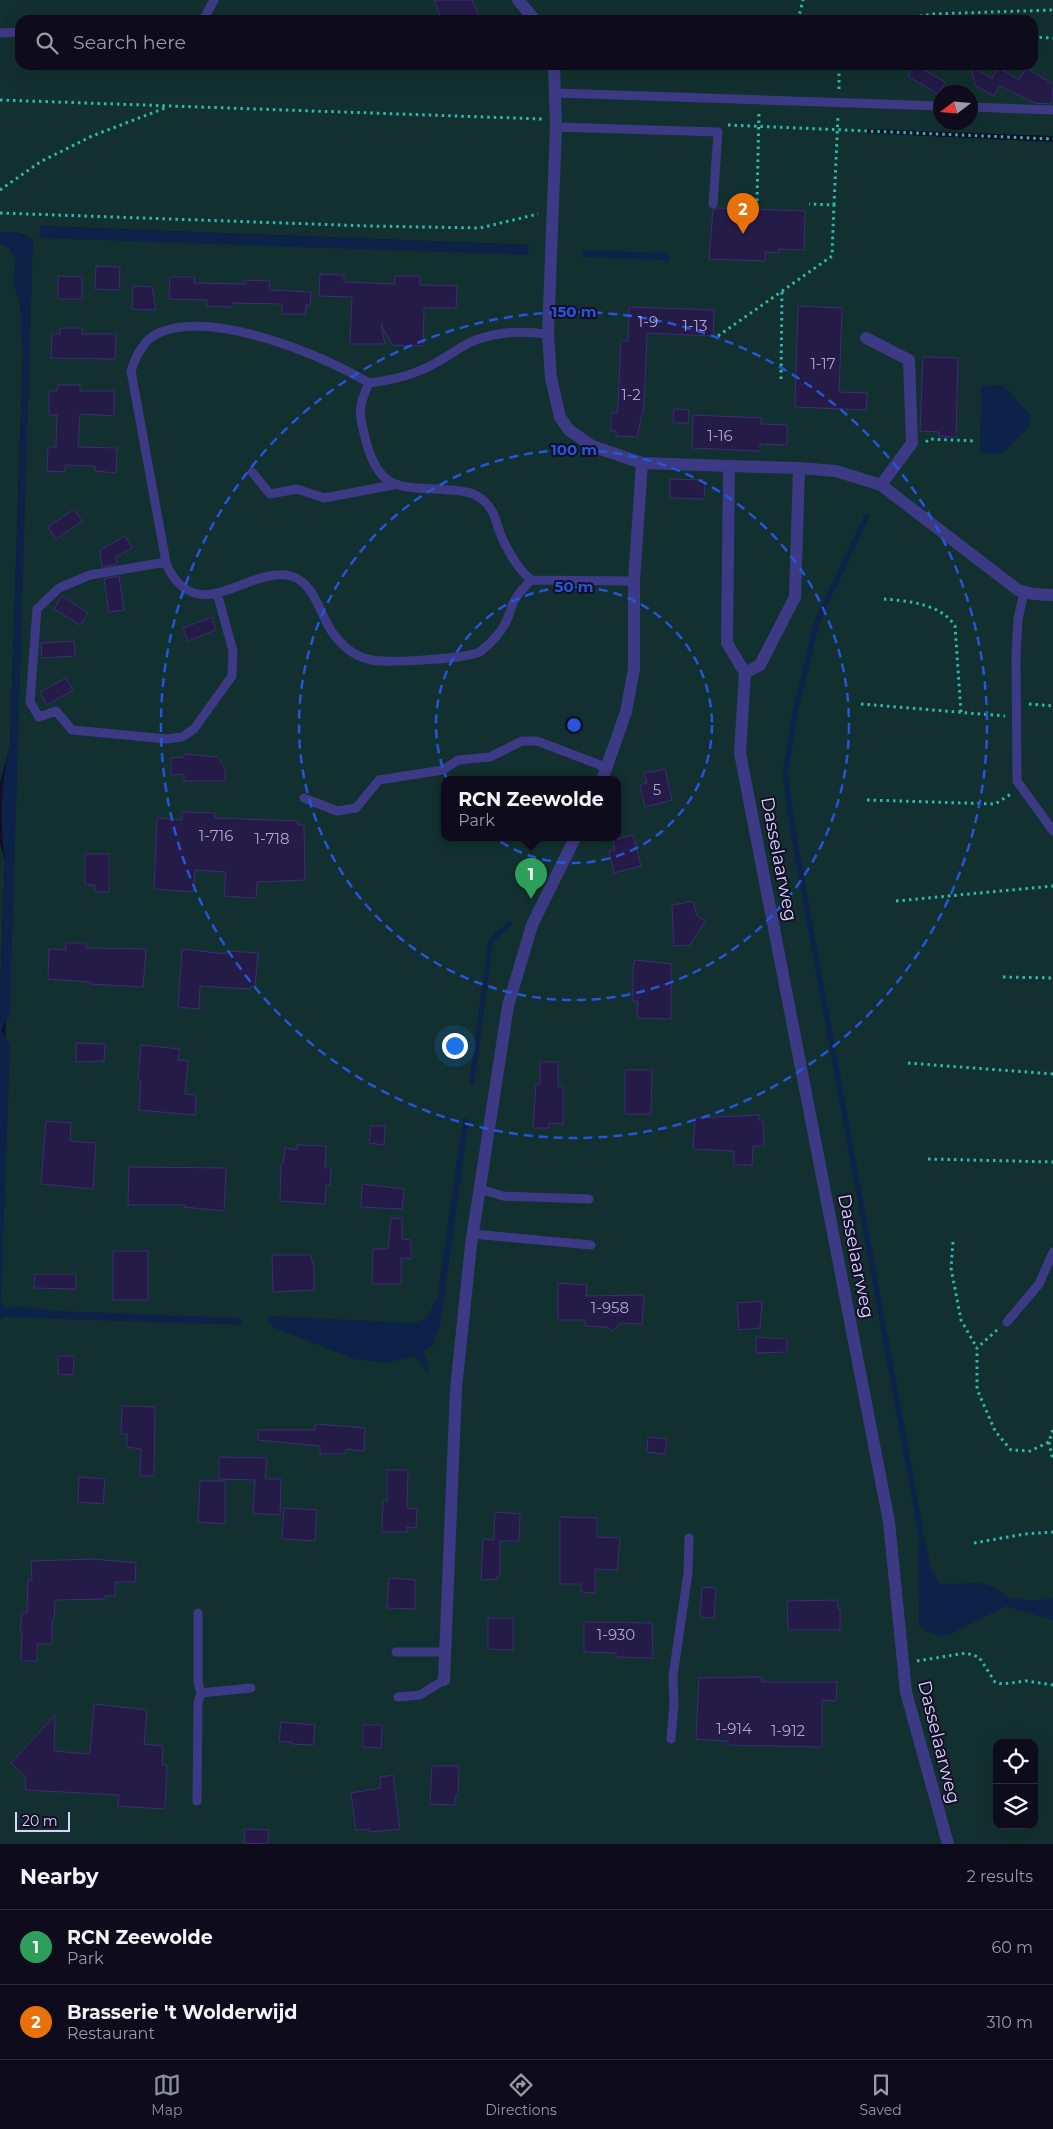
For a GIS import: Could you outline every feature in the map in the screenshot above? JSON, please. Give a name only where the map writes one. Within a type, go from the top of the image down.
[{"type":"street","points":[[518,0],[531,15]]},
{"type":"street","points":[[554,70],[556,124],[548,334],[551,378],[560,417],[569,430],[592,446],[642,463],[836,471],[881,485],[1018,590],[1053,595]]},
{"type":"street","points":[[866,338],[909,360],[912,442],[881,485]]},
{"type":"street","points":[[604,776],[626,712],[634,669],[634,581],[642,463]]},
{"type":"street","points":[[729,466],[727,643],[745,673],[760,665],[795,597],[799,468]]},
{"type":"street","name":"Dasselaarweg","points":[[745,673],[740,753],[889,1522],[906,1692],[948,1844]]},
{"type":"street","points":[[444,1680],[456,1390],[473,1234],[508,1006],[532,925],[574,841]]},
{"type":"lane","points":[[206,15],[214,0]]},
{"type":"lane","points":[[0,33],[15,32]]},
{"type":"lane","points":[[556,93],[933,106]]},
{"type":"lane","points":[[978,107],[1053,110]]},
{"type":"lane","points":[[556,124],[718,132],[713,204]]},
{"type":"lane","points":[[531,580],[516,598],[498,636],[479,652],[448,658],[373,660],[348,652],[333,635],[304,582],[290,576],[268,575],[217,593],[200,596],[184,588],[170,574],[166,562],[132,370],[145,342],[160,332],[184,327],[213,328],[274,340],[323,359],[369,382],[398,378],[419,371],[440,361],[457,348],[499,333],[522,331],[548,334]]},
{"type":"lane","points":[[369,382],[360,402],[364,434],[369,455],[379,474],[393,485]]},
{"type":"lane","points":[[252,472],[270,494],[297,489],[324,498],[393,485],[472,492],[486,502],[491,509],[500,533],[519,570],[531,580],[634,581]]},
{"type":"lane","points":[[166,562],[90,575],[60,588],[37,609],[30,702],[39,717],[56,711],[72,730],[167,739],[182,737],[194,729],[232,676],[233,671],[233,652],[217,593]]},
{"type":"lane","points":[[1024,592],[1018,619],[1017,781],[1053,831]]},
{"type":"lane","points":[[304,798],[337,811],[356,808],[379,780],[443,770],[458,760],[490,757],[522,741],[537,741],[608,768]]},
{"type":"lane","points":[[480,1189],[503,1196],[589,1199]]},
{"type":"lane","points":[[473,1234],[591,1245]]},
{"type":"lane","points":[[1007,1322],[1039,1284],[1053,1252]]},
{"type":"lane","points":[[671,1739],[674,1705],[673,1676],[688,1573],[689,1538]]},
{"type":"lane","points":[[197,1801],[198,1703],[201,1693],[198,1682],[198,1613]]},
{"type":"lane","points":[[396,1652],[445,1652]]},
{"type":"lane","points":[[398,1697],[420,1695],[444,1680]]},
{"type":"lane","points":[[201,1693],[251,1688]]},
{"type":"path","points":[[799,15],[803,0]]},
{"type":"path","points":[[926,15],[1053,10]]},
{"type":"path","points":[[1038,37],[1053,38]]},
{"type":"path","points":[[0,100],[556,124]]},
{"type":"path","points":[[0,190],[40,162],[92,136],[168,107]]},
{"type":"path","points":[[756,201],[759,120]]},
{"type":"path","points":[[718,336],[832,256],[838,130],[1053,139]]},
{"type":"path","points":[[809,204],[834,205]]},
{"type":"path","points":[[0,213],[480,228],[553,211]]},
{"type":"path","points":[[781,379],[782,292]]},
{"type":"path","points":[[922,445],[929,439],[975,441]]},
{"type":"path","points":[[884,600],[900,600],[932,607],[949,617],[955,626],[962,712]]},
{"type":"path","points":[[1016,703],[1053,706]]},
{"type":"path","points":[[861,704],[1016,716]]},
{"type":"path","points":[[867,800],[995,804],[1021,787]]},
{"type":"path","points":[[896,901],[1053,886]]},
{"type":"path","points":[[1003,977],[1053,978]]},
{"type":"path","points":[[908,1063],[1053,1074]]},
{"type":"path","points":[[928,1158],[1053,1162]]},
{"type":"path","points":[[953,1242],[951,1268],[961,1320],[977,1348],[978,1389],[994,1431],[1012,1450],[1030,1451],[1049,1442]]},
{"type":"path","points":[[977,1348],[1007,1322]]},
{"type":"path","points":[[1053,1429],[1049,1442],[1053,1461]]},
{"type":"path","points":[[974,1543],[1025,1534],[1053,1532]]},
{"type":"path","points":[[903,1663],[966,1653],[979,1657],[995,1682],[1002,1684],[1026,1681],[1053,1686]]},
{"type":"green space","points":[[0,0],[1053,0],[1053,136],[867,129],[866,133],[1053,142],[1053,1602],[1028,1612],[1053,1620],[1053,1844],[0,1844],[0,1189],[20,608],[27,236],[13,232],[0,232]],"holes":[[[40,226],[529,245],[40,237]]]},
{"type":"green space","points":[[0,243],[10,248],[16,261],[13,283],[20,300],[23,350],[10,746],[0,782]]},
{"type":"green space","points":[[0,844],[5,861],[0,995]]},
{"type":"water","points":[[40,226],[529,245],[528,255],[40,238]]},
{"type":"water","points":[[0,232],[12,232],[33,239],[10,1015],[1,1029],[10,1047],[1,1300],[3,1306],[8,1308],[24,1307],[56,1311],[239,1318],[242,1321],[240,1325],[5,1317],[0,1320],[0,995],[5,861],[2,833],[2,804],[4,774],[10,746],[23,350],[20,300],[13,283],[16,261],[10,248],[0,243]]},
{"type":"water","points":[[582,250],[668,253],[669,262],[665,263],[663,260],[582,257]]},
{"type":"water","points":[[1003,385],[1031,416],[1029,427],[1002,454],[980,453],[981,386]]},
{"type":"water","points":[[510,921],[513,924],[493,943],[474,1085],[469,1084],[488,942],[496,932]]},
{"type":"water","points":[[463,1118],[469,1119],[440,1326],[433,1345],[423,1352],[428,1365],[428,1373],[415,1356],[387,1363],[354,1359],[275,1328],[268,1321],[269,1316],[415,1323],[426,1319],[437,1299]]},
{"type":"water","points":[[921,1533],[925,1540],[931,1569],[940,1584],[980,1583],[993,1587],[1010,1598],[1033,1601],[1053,1598],[1053,1620],[1006,1606],[949,1635],[933,1634],[923,1629],[919,1625],[918,1544]]},
{"type":"building","points":[[434,0],[472,0],[479,15],[440,15]]},
{"type":"building","points":[[912,70],[924,70],[945,82],[943,85],[933,85],[933,91],[908,76]]},
{"type":"building","points":[[971,70],[977,70],[992,79],[996,70],[1003,70],[1019,80],[1025,70],[1029,70],[1053,84],[1053,100],[1050,104],[1035,103],[1000,86],[994,96],[976,85]]},
{"type":"building","points":[[718,208],[805,211],[804,250],[779,249],[779,253],[765,252],[765,261],[709,259],[713,210]]},
{"type":"building","points":[[96,266],[120,267],[119,290],[95,289]]},
{"type":"building","points":[[320,274],[344,275],[344,282],[395,284],[395,276],[420,276],[420,285],[457,286],[456,308],[424,308],[423,346],[392,345],[381,324],[385,344],[350,344],[352,297],[319,296]]},
{"type":"building","points":[[58,276],[82,277],[82,299],[58,299]]},
{"type":"building","points":[[170,277],[195,277],[194,283],[245,284],[245,280],[270,281],[269,290],[311,292],[310,305],[306,305],[305,314],[282,314],[282,304],[232,303],[232,307],[207,306],[207,300],[169,299]]},
{"type":"building","points":[[133,286],[152,287],[156,310],[132,309]]},
{"type":"building","points":[[798,306],[842,308],[839,392],[867,393],[866,410],[795,407]]},
{"type":"building","points":[[629,307],[714,310],[713,336],[647,333],[644,405],[637,437],[616,436],[616,431],[611,431],[611,413],[617,413],[618,404],[621,341],[628,341]]},
{"type":"building","points":[[60,328],[82,328],[82,334],[116,334],[115,359],[51,358],[52,334],[60,334]]},
{"type":"building","points":[[923,357],[958,358],[956,437],[939,436],[939,432],[920,431]]},
{"type":"building","points":[[58,385],[80,385],[80,391],[114,391],[114,416],[80,414],[78,447],[117,448],[116,473],[95,471],[95,466],[65,465],[65,472],[47,471],[48,447],[56,447],[57,415],[49,415],[49,391],[57,391]]},
{"type":"building","points":[[674,409],[689,410],[688,423],[673,423]]},
{"type":"building","points":[[693,415],[761,418],[761,424],[787,425],[787,445],[760,444],[760,451],[692,448]]},
{"type":"building","points":[[670,479],[705,480],[704,499],[670,498]]},
{"type":"building","points":[[74,509],[82,521],[56,539],[48,527]]},
{"type":"building","points":[[125,536],[132,548],[116,557],[117,564],[102,567],[100,550]]},
{"type":"building","points":[[119,576],[124,610],[109,612],[104,579]]},
{"type":"building","points":[[62,596],[88,613],[80,625],[54,609]]},
{"type":"building","points":[[212,617],[216,630],[188,641],[183,628]]},
{"type":"building","points":[[74,641],[75,656],[42,658],[41,643]]},
{"type":"building","points":[[66,678],[73,690],[47,705],[40,692]]},
{"type":"building","points":[[184,754],[218,757],[225,769],[225,781],[184,781],[184,774],[171,775],[171,758],[184,757]]},
{"type":"building","points":[[665,769],[672,800],[645,807],[640,785],[647,783],[644,773]]},
{"type":"building","points":[[182,812],[215,813],[215,818],[298,821],[298,825],[304,825],[305,880],[257,882],[256,898],[224,896],[226,872],[195,870],[193,892],[154,889],[157,818],[182,820]]},
{"type":"building","points":[[633,835],[641,866],[614,873],[609,851],[615,850],[613,841],[621,841],[621,838]]},
{"type":"building","points":[[85,854],[109,854],[109,892],[95,892],[95,885],[85,885]]},
{"type":"building","points":[[693,901],[697,916],[705,921],[690,945],[674,946],[672,905]]},
{"type":"building","points":[[66,943],[86,943],[86,948],[146,949],[143,987],[48,979],[49,949],[66,950]]},
{"type":"building","points":[[182,949],[227,954],[227,951],[258,953],[255,987],[251,986],[250,989],[200,986],[199,1009],[178,1007]]},
{"type":"building","points":[[635,960],[671,964],[671,1019],[637,1018],[638,1001],[633,1001],[633,968]]},
{"type":"building","points":[[76,1043],[105,1044],[104,1061],[76,1062]]},
{"type":"building","points":[[141,1045],[180,1049],[178,1060],[188,1061],[185,1094],[196,1095],[195,1115],[139,1110],[141,1081],[138,1080]]},
{"type":"building","points":[[540,1062],[558,1062],[558,1086],[563,1086],[563,1124],[549,1123],[549,1128],[533,1128],[536,1084],[540,1084]]},
{"type":"building","points":[[625,1070],[652,1070],[651,1114],[625,1114]]},
{"type":"building","points":[[759,1115],[758,1120],[763,1120],[764,1146],[753,1146],[752,1165],[734,1165],[734,1151],[693,1149],[695,1118]]},
{"type":"building","points":[[46,1121],[71,1123],[70,1141],[96,1143],[93,1189],[41,1184]]},
{"type":"building","points":[[371,1126],[385,1126],[384,1145],[369,1143]]},
{"type":"building","points":[[297,1145],[326,1146],[325,1168],[331,1168],[330,1185],[326,1185],[325,1204],[280,1201],[281,1164],[283,1164],[285,1148],[297,1150]]},
{"type":"building","points":[[129,1167],[226,1168],[224,1211],[184,1207],[185,1205],[128,1205]]},
{"type":"building","points":[[362,1184],[404,1189],[402,1209],[361,1207]]},
{"type":"building","points":[[391,1218],[402,1219],[402,1239],[411,1240],[411,1259],[401,1258],[401,1284],[372,1284],[373,1249],[388,1249]]},
{"type":"building","points":[[113,1251],[148,1251],[148,1300],[113,1300]]},
{"type":"building","points":[[272,1255],[310,1255],[314,1267],[314,1290],[273,1292]]},
{"type":"building","points":[[35,1274],[76,1274],[76,1289],[34,1288]]},
{"type":"building","points":[[558,1283],[587,1285],[586,1296],[644,1295],[642,1324],[621,1323],[613,1331],[607,1327],[585,1326],[586,1320],[558,1320]]},
{"type":"building","points":[[762,1301],[760,1328],[739,1330],[737,1303]]},
{"type":"building","points":[[756,1337],[787,1339],[787,1352],[756,1353]]},
{"type":"building","points":[[58,1356],[74,1356],[73,1375],[58,1374]]},
{"type":"building","points":[[122,1406],[155,1407],[154,1476],[140,1476],[141,1449],[127,1447],[127,1434],[121,1434]]},
{"type":"building","points":[[316,1424],[365,1428],[364,1451],[346,1449],[345,1454],[320,1454],[320,1446],[258,1440],[258,1430],[315,1430]]},
{"type":"building","points":[[648,1437],[667,1439],[665,1454],[647,1452]]},
{"type":"building","points":[[219,1457],[267,1458],[265,1479],[281,1479],[280,1515],[253,1513],[255,1480],[219,1479]]},
{"type":"building","points":[[387,1470],[408,1470],[407,1508],[417,1509],[416,1528],[407,1527],[407,1532],[382,1532],[383,1501],[387,1501]]},
{"type":"building","points":[[79,1477],[105,1479],[103,1504],[78,1502]]},
{"type":"building","points":[[200,1481],[225,1481],[225,1524],[198,1522]]},
{"type":"building","points":[[284,1508],[317,1510],[315,1541],[282,1539]]},
{"type":"building","points":[[495,1512],[520,1514],[519,1541],[500,1541],[500,1576],[497,1576],[497,1579],[481,1580],[483,1539],[494,1540]]},
{"type":"building","points":[[560,1517],[597,1518],[597,1537],[620,1538],[617,1570],[595,1569],[595,1593],[581,1592],[581,1584],[560,1584]]},
{"type":"building","points":[[94,1559],[136,1563],[135,1582],[115,1582],[115,1596],[105,1596],[105,1599],[55,1600],[54,1621],[52,1621],[52,1644],[37,1644],[37,1661],[21,1661],[22,1631],[20,1631],[22,1613],[27,1613],[28,1580],[32,1580],[31,1561]]},
{"type":"building","points":[[389,1578],[415,1580],[415,1609],[387,1608]]},
{"type":"building","points":[[702,1587],[716,1588],[714,1618],[700,1617]]},
{"type":"building","points":[[838,1600],[840,1630],[788,1630],[787,1601]]},
{"type":"building","points":[[488,1618],[513,1618],[513,1650],[488,1649]]},
{"type":"building","points":[[584,1622],[652,1623],[653,1658],[616,1657],[616,1653],[584,1652]]},
{"type":"building","points":[[762,1677],[762,1682],[837,1682],[836,1701],[822,1700],[822,1747],[728,1745],[728,1741],[696,1739],[699,1678]]},
{"type":"building","points":[[94,1704],[147,1710],[144,1744],[163,1746],[162,1765],[167,1765],[165,1809],[118,1806],[119,1795],[26,1790],[25,1776],[11,1763],[55,1715],[54,1751],[90,1754]]},
{"type":"building","points":[[281,1722],[315,1725],[313,1745],[279,1741]]},
{"type":"building","points":[[363,1725],[382,1725],[381,1748],[363,1747]]},
{"type":"building","points":[[432,1766],[459,1766],[458,1796],[455,1796],[455,1805],[430,1804]]},
{"type":"building","points":[[393,1775],[400,1829],[369,1832],[369,1829],[356,1830],[351,1793],[381,1788],[380,1777]]},
{"type":"building","points":[[245,1829],[269,1830],[268,1844],[244,1843]]},
{"type":"waterway","points":[[867,516],[817,621],[796,708],[785,774],[794,837],[921,1533]]},
{"type":"place","name":"Brasserie 't Wolderwijd","points":[[743,234]]},
{"type":"place","name":"RCN Zeewolde","points":[[531,899]]}]
